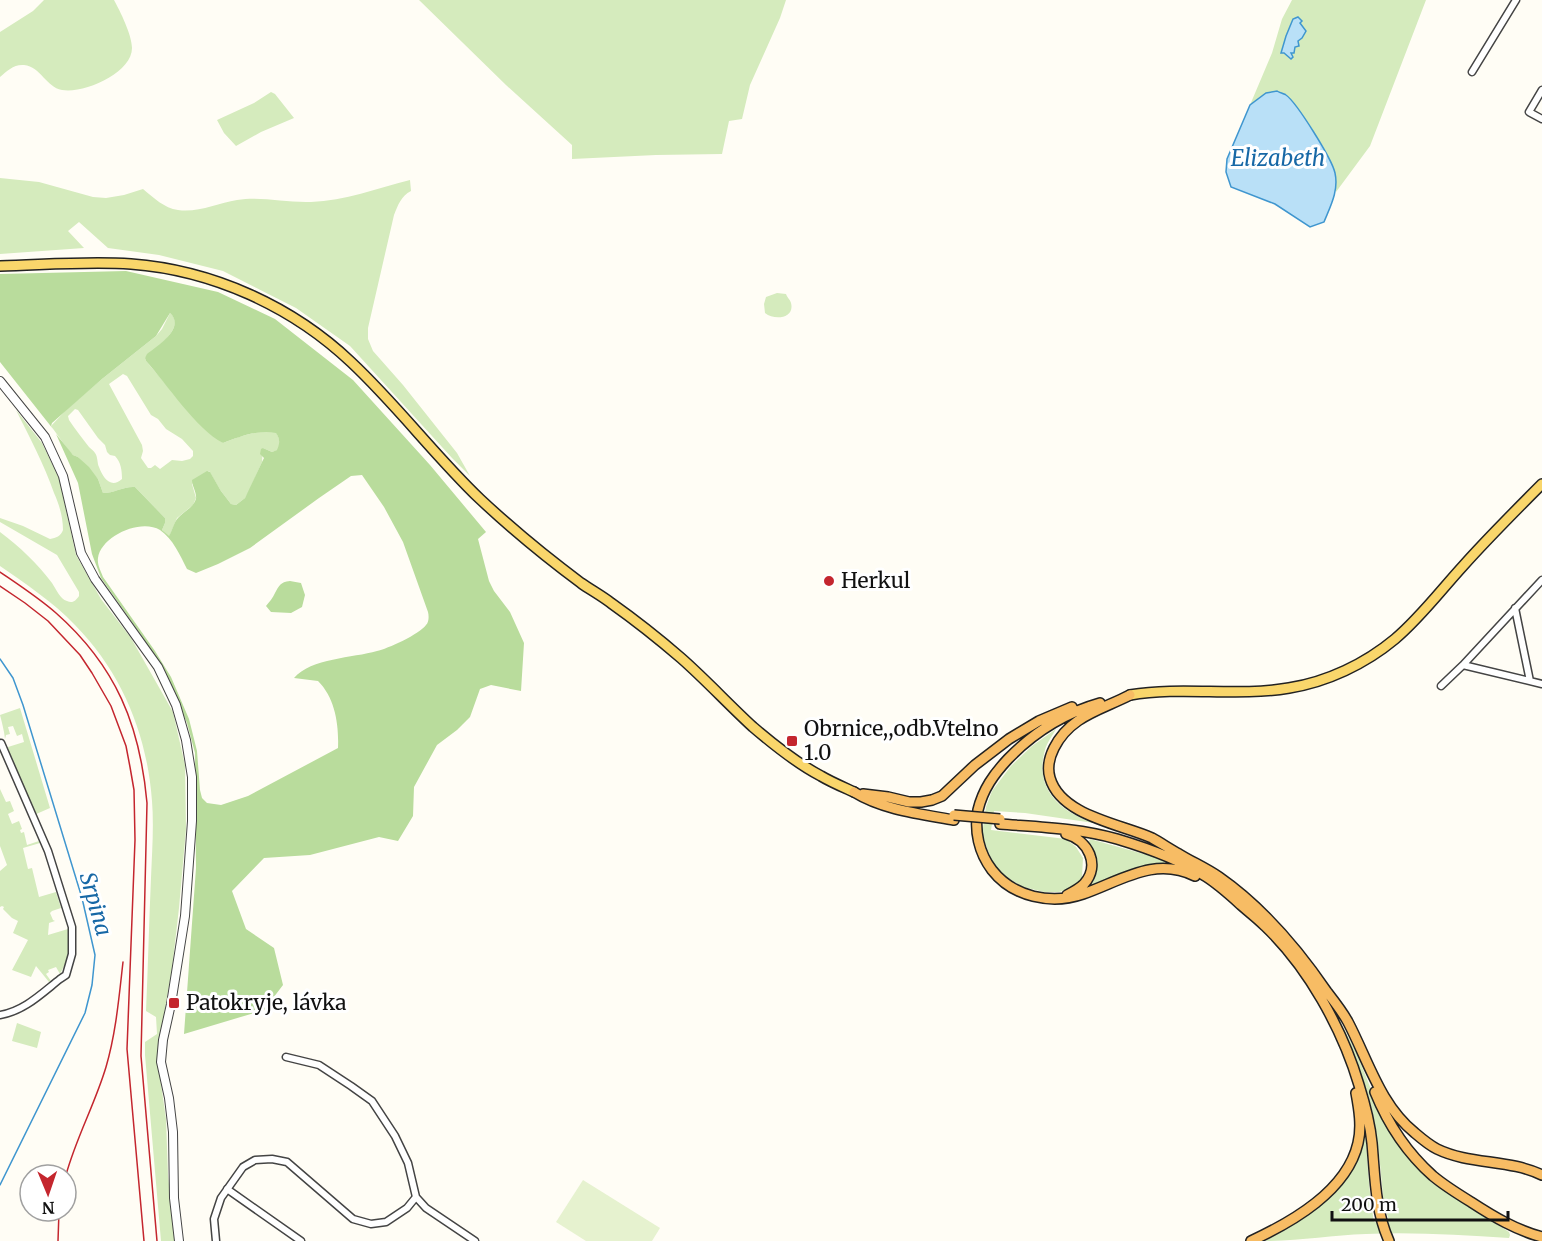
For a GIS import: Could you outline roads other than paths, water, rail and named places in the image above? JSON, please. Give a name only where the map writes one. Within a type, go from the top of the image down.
[{"type":"highway","points":[[858,793],[909,802],[932,800],[942,795],[975,765],[1023,729],[1077,705],[1100,698],[1130,695]]},
{"type":"highway","points":[[1130,695],[1087,714],[1063,733],[1050,755],[1048,765],[1049,776],[1058,793],[1073,807],[1153,839],[1218,876],[1277,927],[1347,1020],[1385,1100],[1399,1119],[1412,1131],[1437,1149],[1462,1157],[1514,1165],[1542,1175]]},
{"type":"highway","points":[[1130,695],[1079,710],[1040,731],[1001,766],[990,780],[981,800],[977,819],[978,839],[984,857],[994,872],[1010,886],[1043,899],[1083,894],[1124,877],[1165,868],[1191,874],[1227,893]]},
{"type":"highway","points":[[858,793],[901,806],[954,817],[1115,838],[1182,863],[1207,877],[1227,893],[1266,926],[1296,961],[1335,1024],[1359,1084],[1369,1125],[1378,1212],[1389,1241]]},
{"type":"highway","points":[[1000,822],[1059,824],[1091,829],[1132,838],[1182,856]]},
{"type":"highway","points":[[1000,822],[1018,829],[1068,834],[1083,843],[1091,859],[1089,876],[1082,887],[1062,898]]},
{"type":"highway","points":[[1319,980],[1343,1021],[1389,1123],[1414,1157],[1433,1176],[1493,1216],[1518,1229],[1542,1237]]},
{"type":"highway","points":[[1251,1241],[1287,1223],[1320,1200],[1342,1175],[1357,1146],[1360,1132],[1354,1081],[1335,1024]]},
{"type":"main road","points":[[0,266],[105,263],[162,268],[228,285],[266,302],[304,324],[334,346],[377,387],[451,469],[505,522],[681,659],[774,744],[820,776],[858,793]]},
{"type":"main road","points":[[1130,695],[1162,691],[1267,691],[1302,686],[1343,672],[1395,639],[1542,484]]},
{"type":"street","points":[[1472,72],[1516,0]]},
{"type":"street","points":[[1542,90],[1529,112],[1542,119]]},
{"type":"street","points":[[0,381],[45,437],[63,476],[81,553],[95,579],[158,667],[176,705],[186,740],[192,777],[192,821],[184,916],[161,1062],[169,1098],[173,1132],[174,1198],[179,1241]]},
{"type":"street","points":[[1441,686],[1542,580]]},
{"type":"street","points":[[1515,608],[1530,681]]},
{"type":"street","points":[[1462,665],[1542,684]]},
{"type":"street","points":[[0,1015],[11,1013],[25,1006],[66,975],[72,954],[72,927],[48,851],[1,743]]},
{"type":"street","points":[[286,1058],[319,1065],[372,1101],[395,1136],[408,1163],[416,1197],[426,1208],[475,1241]]},
{"type":"street","points":[[216,1241],[214,1219],[221,1198],[243,1167],[255,1160],[272,1159],[287,1162],[352,1219],[371,1224],[386,1221],[406,1208],[416,1197]]},
{"type":"street","points":[[227,1189],[301,1241]]},
{"type":"water","points":[[1298,17],[1306,31],[1298,41],[1299,46],[1295,47],[1294,53],[1291,53],[1293,57],[1291,59],[1281,53],[1293,19]]},
{"type":"water","name":"Elizabeth","points":[[1277,91],[1291,100],[1306,120],[1335,173],[1335,192],[1324,222],[1310,227],[1275,204],[1231,187],[1226,172],[1227,159],[1250,105],[1266,93]]},
{"type":"waterway","name":"Srpina","points":[[0,659],[13,678],[23,705],[82,898],[95,955],[92,985],[85,1013],[0,1185]]},
{"type":"railway","points":[[0,572],[56,613],[95,654],[121,699],[138,748],[147,803],[141,1056],[157,1241]]},
{"type":"railway","points":[[0,586],[48,621],[80,655],[111,706],[126,746],[134,790],[135,840],[127,1049],[144,1241]]},
{"type":"railway","points":[[70,1163],[102,1081],[117,1015],[123,962]]},
{"type":"railway","points":[[58,1241],[59,1223]]},
{"type":"place","name":"Herkul","points":[[829,581]]},
{"type":"place","name":"Obrnice,,odb.Vtelno 1.0","points":[[792,741]]},
{"type":"place","name":"Patokryje, lávka","points":[[174,1003]]}]
